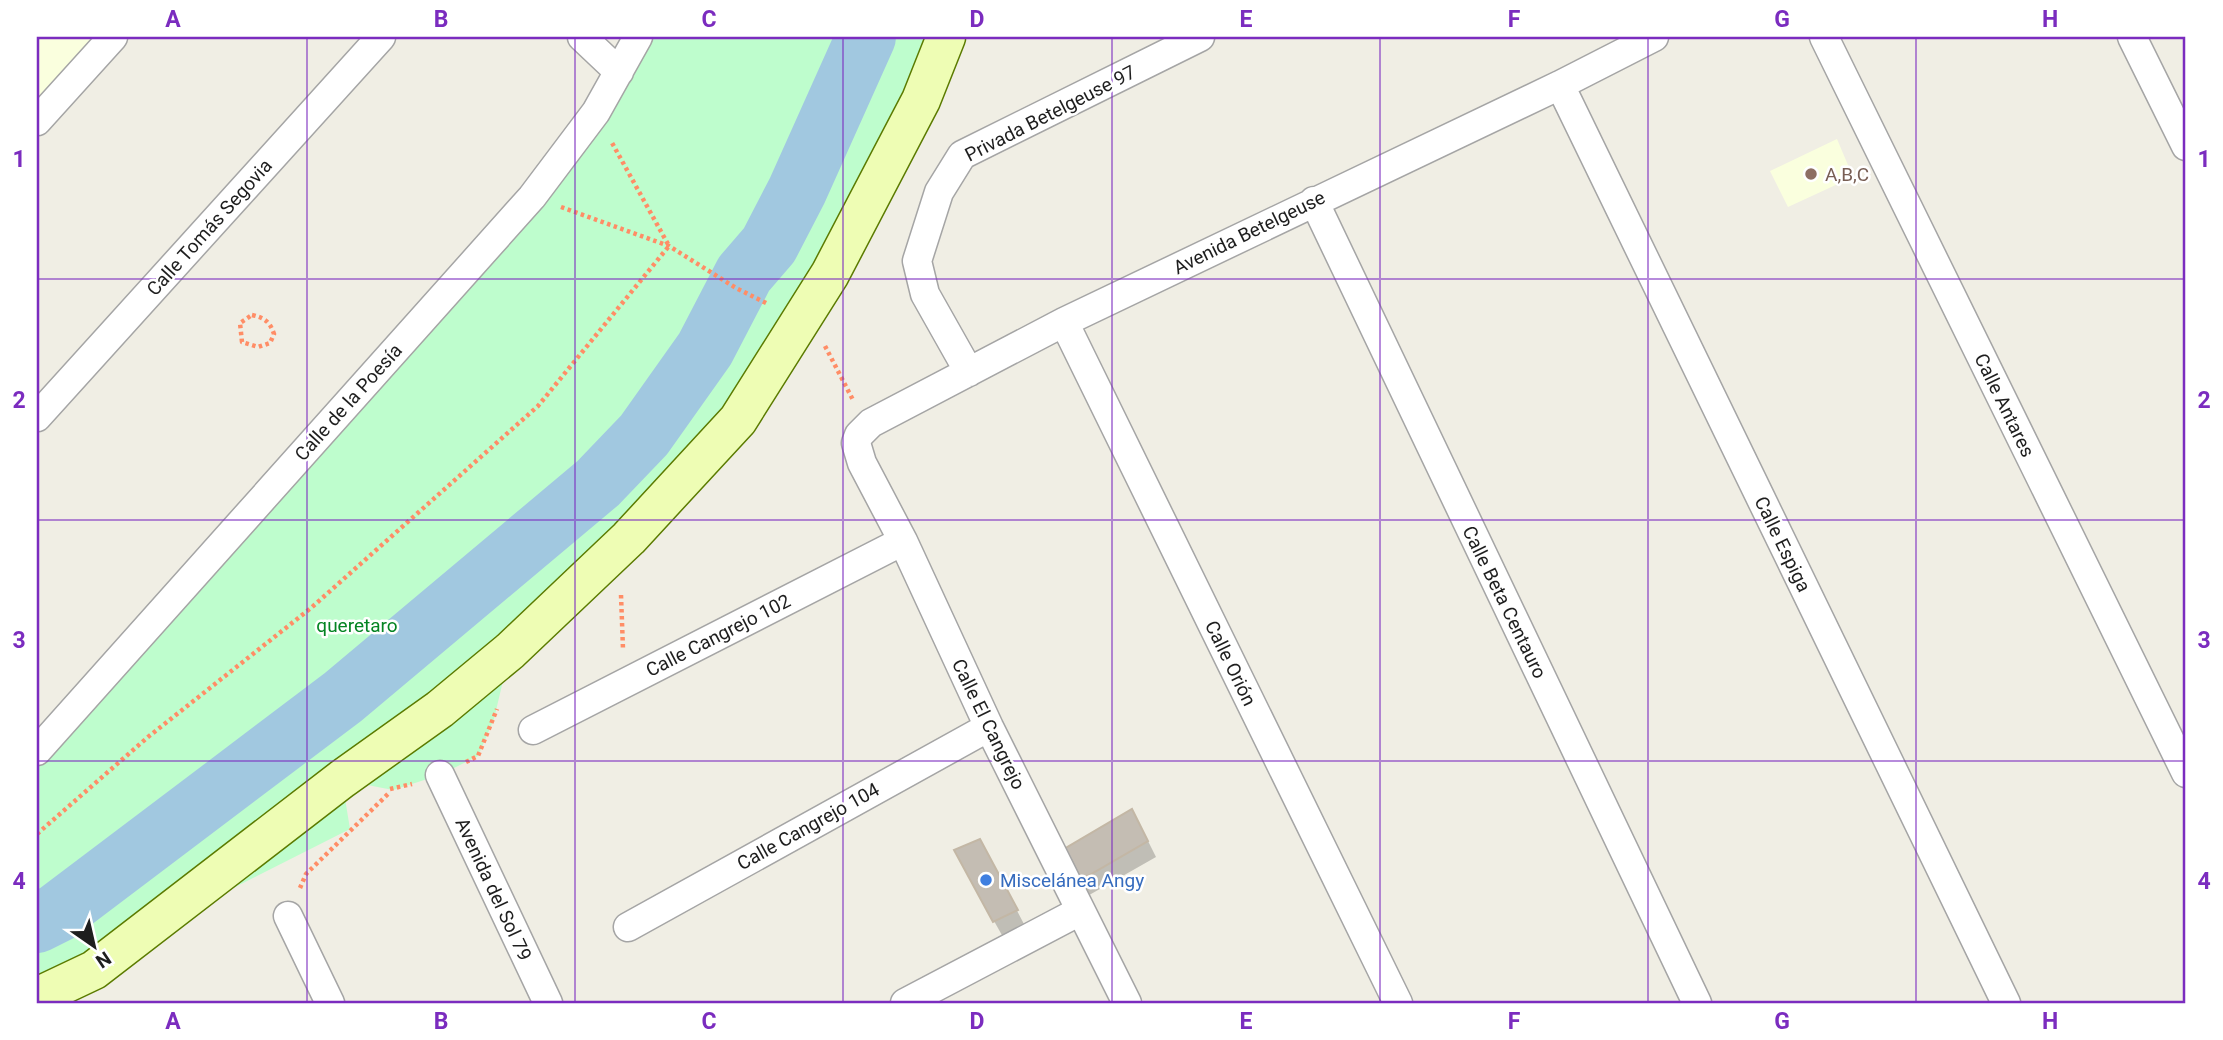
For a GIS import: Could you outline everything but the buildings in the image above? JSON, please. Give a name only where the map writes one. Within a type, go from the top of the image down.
[{"type":"main road","points":[[37,997],[94,970],[341,779],[440,709],[510,651],[629,538],[738,420],[785,313],[830,274],[921,100],[946,37]]},
{"type":"street","points":[[37,121],[113,37]]},
{"type":"street","name":"Calle Tomás Segovia","points":[[37,416],[381,37]]},
{"type":"street","points":[[582,37],[619,72]]},
{"type":"street","name":"Calle de la Poesía","points":[[37,751],[532,197],[596,112],[638,37]]},
{"type":"street","name":"Privada Betelgeuse 97","points":[[969,372],[925,294],[917,261],[939,191],[962,155],[1199,37]]},
{"type":"street","name":"Avenida Betelgeuse","points":[[864,433],[969,372],[1064,322],[1560,85],[1654,37]]},
{"type":"street","name":"Calle Antares","points":[[1824,37],[2186,773]]},
{"type":"street","points":[[2132,37],[2186,146]]},
{"type":"street","name":"Calle Espiga","points":[[1560,85],[2006,1003]]},
{"type":"street","name":"Calle Beta Centauro","points":[[1314,201],[1697,1003]]},
{"type":"street","name":"Calle Orión","points":[[1064,322],[1398,1003]]},
{"type":"street","name":"Calle El Cangrejo","points":[[864,433],[862,463],[903,541],[989,726],[1127,1003]]},
{"type":"street","name":"Calle Cangrejo 102","points":[[533,730],[903,541]]},
{"type":"street","name":"Calle Cangrejo 104","points":[[628,927],[989,726]]},
{"type":"street","name":"Avenida del Sol 79","points":[[440,775],[548,1003]]},
{"type":"street","points":[[905,1003],[1080,911]]},
{"type":"street","points":[[288,916],[330,1003]]},
{"type":"path","points":[[596,112],[669,246]]},
{"type":"path","points":[[532,197],[669,246],[737,288],[785,313],[829,350],[854,403],[864,433]]},
{"type":"path","points":[[37,834],[148,737],[311,608],[538,406],[669,246]]},
{"type":"path","points":[[253,315],[270,323],[274,334],[270,343],[258,347],[242,341],[240,323],[253,315]]},
{"type":"path","points":[[611,689],[624,647],[621,585],[629,538]]},
{"type":"path","points":[[288,916],[306,874],[393,790]]},
{"type":"shaded area","points":[[37,37],[96,37],[37,100]]},
{"type":"shaded area","name":"A,B,C","points":[[1837,139],[1853,177],[1788,207],[1770,171]]},
{"type":"green space","name":"queretaro","points":[[627,37],[949,37],[799,320],[510,651],[494,719],[478,756],[440,775],[393,790],[342,780],[350,829],[37,987],[37,751],[532,197]]},
{"type":"waterway","points":[[37,923],[57,913],[343,697],[598,483],[644,435],[705,349],[744,274],[769,245],[797,191],[866,37]]},
{"type":"place","name":"A,B,C","points":[[1811,174]]},
{"type":"place","name":"Miscelánea Angy","points":[[986,880]]}]
